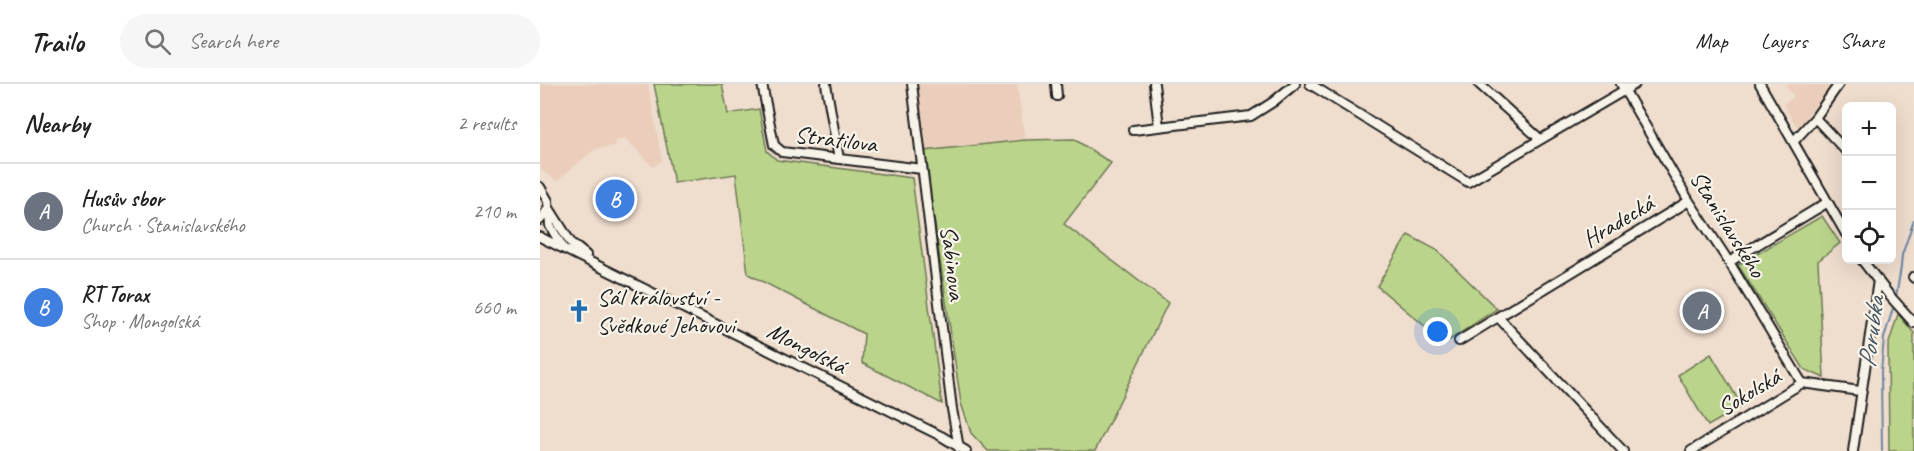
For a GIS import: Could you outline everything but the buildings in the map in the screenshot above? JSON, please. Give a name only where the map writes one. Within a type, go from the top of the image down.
[{"type":"street","name":"Stratilova","points":[[762,84],[774,145],[782,152],[922,169]]},
{"type":"street","points":[[826,84],[839,159]]},
{"type":"street","name":"Sabinova","points":[[912,84],[952,409],[961,450]]},
{"type":"street","points":[[1056,84],[1057,96]]},
{"type":"street","points":[[1154,84],[1159,127]]},
{"type":"street","points":[[1133,130],[1251,116],[1295,84]]},
{"type":"street","points":[[1310,84],[1468,182],[1623,87],[1635,84]]},
{"type":"street","points":[[1479,84],[1540,139]]},
{"type":"street","points":[[1760,84],[1842,227]]},
{"type":"street","points":[[1794,141],[1815,118],[1839,84]]},
{"type":"street","name":"Stanislavského","points":[[1623,87],[1689,201],[1730,262],[1802,383]]},
{"type":"street","points":[[1815,118],[1842,147]]},
{"type":"street","points":[[540,187],[548,201],[550,226],[563,248]]},
{"type":"street","name":"Hradecká","points":[[1498,317],[1689,201]]},
{"type":"street","points":[[1730,262],[1828,202]]},
{"type":"street","points":[[540,220],[549,208]]},
{"type":"street","points":[[549,208],[572,243],[599,265]]},
{"type":"street","name":"Mongolská","points":[[540,237],[961,450]]},
{"type":"street","points":[[1865,264],[1914,323]]},
{"type":"street","points":[[1852,451],[1878,280]]},
{"type":"street","points":[[1459,341],[1498,317],[1623,451]]},
{"type":"street","name":"Sokolská","points":[[1693,449],[1802,383],[1860,391]]},
{"type":"shaded area","points":[[540,84],[648,84],[662,161],[653,167],[625,138],[615,141],[615,146],[595,149],[557,181],[540,169]]},
{"type":"shaded area","points":[[916,84],[1017,84],[1025,140],[924,151]]},
{"type":"shaded area","points":[[1785,84],[1832,84],[1801,125],[1797,127],[1783,104],[1794,97]]},
{"type":"green space","points":[[654,84],[722,84],[728,114],[759,109],[767,151],[777,160],[912,178],[942,404],[862,363],[864,334],[748,274],[736,174],[674,183]]},
{"type":"green space","points":[[1074,139],[1111,163],[1064,224],[1168,303],[1095,451],[988,451],[971,433],[961,403],[924,151],[1025,140]]},
{"type":"green space","points":[[1822,216],[1840,243],[1818,261],[1824,378],[1804,369],[1738,265]]},
{"type":"green space","points":[[1408,235],[1437,250],[1497,309],[1445,343],[1377,286]]},
{"type":"green space","points":[[1898,314],[1914,333],[1914,451],[1889,451],[1888,346]]},
{"type":"green space","points":[[1711,354],[1742,406],[1708,426],[1678,375]]},
{"type":"waterway","name":"Porubka","points":[[1896,297],[1902,255],[1914,220]]},
{"type":"waterway","name":"Porubka","points":[[1882,451],[1881,372],[1884,338],[1894,305]]},
{"type":"place","name":"RT Torax","points":[[615,199]]},
{"type":"place","name":"Sál království - Svědkové Jehovovi","points":[[579,311]]},
{"type":"place","name":"Husův sbor","points":[[1702,311]]}]
